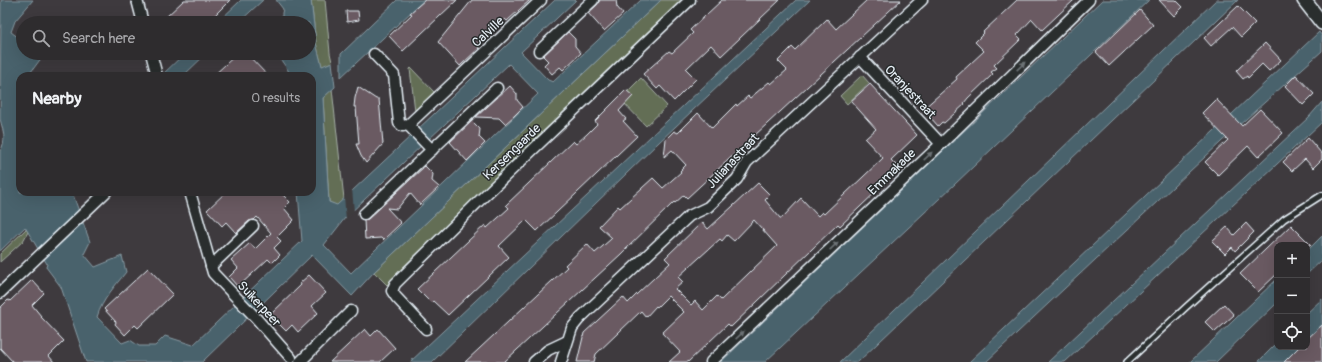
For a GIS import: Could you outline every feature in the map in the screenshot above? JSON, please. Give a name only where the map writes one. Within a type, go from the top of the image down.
[{"type":"street","points":[[137,0],[141,16]]},
{"type":"street","name":"Calville","points":[[411,128],[451,81],[542,0]]},
{"type":"street","points":[[539,52],[593,0]]},
{"type":"street","name":"Kersengaarde","points":[[426,329],[396,297],[392,291],[395,284],[491,189],[690,0]]},
{"type":"street","name":"Julianastraat","points":[[561,362],[572,328],[589,309],[689,216],[708,207],[737,180],[747,162],[922,0]]},
{"type":"street","name":"Emmakade","points":[[711,362],[941,144],[1089,0]]},
{"type":"street","points":[[1304,0],[1322,24]]},
{"type":"street","points":[[374,54],[394,75],[399,123],[402,126],[411,128],[429,147]]},
{"type":"street","name":"Oranjestraat","points":[[860,57],[941,144]]},
{"type":"street","points":[[153,60],[156,72]]},
{"type":"street","points":[[364,214],[429,147],[497,88]]},
{"type":"street","points":[[0,293],[102,196]]},
{"type":"street","name":"Suikerpeer","points":[[192,196],[213,273],[255,317],[293,361],[351,311]]},
{"type":"street","points":[[211,266],[253,226]]},
{"type":"street","points":[[534,362],[548,350],[567,341]]},
{"type":"lane","points":[[1127,362],[1284,219],[1322,195]]},
{"type":"green space","points":[[311,0],[325,0],[332,62],[322,67],[316,43],[316,16],[313,16]]},
{"type":"green space","points":[[661,0],[685,0],[401,269],[387,285],[374,272]]},
{"type":"green space","points":[[411,68],[434,92],[415,111],[410,69]]},
{"type":"green space","points":[[862,75],[869,83],[847,104],[840,96]]},
{"type":"green space","points":[[641,78],[667,106],[646,126],[620,99]]},
{"type":"green space","points":[[332,89],[344,199],[337,206],[329,202],[323,98]]},
{"type":"green space","points":[[26,229],[28,232],[23,241],[0,262],[0,254]]},
{"type":"water","points":[[1,0],[33,0],[19,16],[16,16],[11,32],[16,36],[16,60],[40,60],[31,72],[16,72],[16,196],[73,196],[90,242],[84,254],[95,267],[122,256],[126,272],[105,299],[97,317],[122,343],[130,340],[139,346],[155,346],[165,336],[193,345],[302,241],[298,196],[316,196],[316,72],[288,72],[281,60],[316,60],[316,43],[322,66],[332,62],[335,87],[323,98],[329,202],[337,205],[412,135],[422,145],[345,218],[324,245],[351,273],[538,94],[509,64],[428,140],[418,129],[555,0],[576,0],[521,52],[548,80],[553,82],[641,0],[661,0],[374,272],[352,296],[312,255],[202,362],[86,362],[61,287],[46,267],[47,264],[25,227],[0,251],[0,151],[4,139],[0,119]]},
{"type":"water","points":[[241,0],[263,0],[246,16],[224,16]]},
{"type":"water","points":[[276,0],[311,0],[313,16],[282,16],[283,9]]},
{"type":"water","points":[[397,0],[424,0],[341,77],[341,54]]},
{"type":"water","points":[[796,0],[810,0],[658,143],[432,362],[410,362]]},
{"type":"water","points":[[1102,0],[1149,0],[765,362],[721,362]]},
{"type":"water","points":[[1216,0],[1238,0],[858,362],[840,362]]},
{"type":"water","points":[[1319,32],[1322,36],[1322,51],[1236,128],[986,362],[969,362]]},
{"type":"water","points":[[178,60],[200,60],[187,72],[165,72]]},
{"type":"water","points":[[1322,102],[1322,122],[1065,362],[1048,362],[1309,117]]},
{"type":"water","points":[[1322,236],[1322,260],[1310,271],[1310,248]]},
{"type":"water","points":[[1274,282],[1274,306],[1216,362],[1190,362]]},
{"type":"water","points":[[1322,299],[1322,333],[1310,345],[1310,314],[1310,310]]},
{"type":"water","points":[[1274,346],[1274,350],[1304,350],[1292,362],[1258,362]]},
{"type":"pier","points":[[352,188],[354,212],[346,220],[344,196]]},
{"type":"building","points":[[184,0],[230,0],[214,16],[167,16]]},
{"type":"building","points":[[425,0],[457,0],[403,51],[389,36],[412,14],[410,13]]},
{"type":"building","points":[[472,0],[530,0],[507,21],[505,19],[477,45],[479,48],[460,66],[438,42]]},
{"type":"building","points":[[600,0],[616,0],[617,7],[623,14],[604,31],[588,13]]},
{"type":"building","points":[[722,0],[780,0],[721,56],[711,45],[686,69],[696,79],[674,101],[660,86],[657,89],[643,74],[669,51],[672,53],[693,33],[690,30]]},
{"type":"building","points":[[867,0],[901,0],[687,198],[684,195],[675,203],[674,202],[621,254],[504,362],[465,362],[567,267],[565,265],[587,244],[595,253],[612,238],[599,226],[618,206],[620,208],[653,178],[663,188],[681,172],[680,171],[686,165],[672,150],[664,157],[666,139],[674,131],[678,133],[698,113],[712,128],[736,104],[737,106],[748,96],[750,98],[769,82],[771,84],[787,70],[778,61],[792,47],[795,50],[827,19],[836,29]]},
{"type":"building","points":[[1017,0],[1074,0],[1042,30],[1032,19],[1017,35],[1021,39],[994,65],[997,68],[991,72],[993,74],[968,98],[964,103],[965,104],[944,123],[942,122],[938,126],[923,109],[957,79],[956,77],[984,51],[975,42],[984,33],[983,32]]},
{"type":"building","points":[[1159,0],[1176,0],[1183,7],[1174,16]]},
{"type":"building","points":[[1238,6],[1255,23],[1241,37],[1232,27],[1211,46],[1204,38]]},
{"type":"building","points":[[1140,10],[1153,25],[1109,66],[1096,52]]},
{"type":"building","points":[[346,11],[358,11],[359,20],[347,22]]},
{"type":"building","points":[[568,32],[575,39],[575,46],[581,53],[563,70],[560,67],[552,74],[544,65],[548,61],[543,56]]},
{"type":"building","points":[[1265,43],[1281,60],[1269,71],[1262,64],[1248,78],[1247,76],[1243,79],[1236,71]]},
{"type":"building","points":[[230,60],[253,60],[264,72],[217,72]]},
{"type":"building","points":[[1296,75],[1314,94],[1303,105],[1285,86]]},
{"type":"building","points":[[870,84],[917,135],[891,160],[900,169],[840,226],[838,224],[731,327],[728,324],[688,362],[669,362],[680,352],[662,333],[684,312],[668,296],[646,317],[641,311],[596,354],[594,362],[577,362],[584,333],[623,297],[628,303],[670,263],[665,258],[702,222],[708,229],[758,183],[770,195],[765,200],[780,218],[782,218],[801,198],[818,216],[822,212],[824,214],[883,158],[865,139],[876,129],[851,101]],"holes":[[[754,220],[777,246],[721,300],[717,296],[703,310],[695,301],[691,305],[675,289],[683,282],[678,277],[720,239],[722,241],[727,235],[734,241]]]},
{"type":"building","points":[[510,86],[517,94],[517,100],[523,107],[514,116],[505,124],[499,118],[476,117]]},
{"type":"building","points":[[358,87],[376,99],[379,99],[383,144],[366,163],[356,144],[359,144],[356,107],[354,107]]},
{"type":"building","points":[[626,90],[633,96],[619,111],[626,119],[623,121],[637,136],[537,231],[526,220],[499,246],[509,257],[448,315],[433,301],[431,303],[417,289],[485,225],[487,228],[509,208],[506,205],[573,141],[576,144],[587,134],[597,124],[595,121]]},
{"type":"building","points":[[1216,99],[1242,126],[1260,109],[1283,133],[1258,157],[1248,146],[1218,175],[1205,162],[1228,140],[1202,113]]},
{"type":"building","points":[[472,121],[480,129],[479,137],[485,143],[467,161],[450,142]]},
{"type":"building","points":[[1308,138],[1322,154],[1322,159],[1313,168],[1305,159],[1292,171],[1283,162]]},
{"type":"building","points":[[425,166],[433,174],[432,181],[439,187],[420,205],[410,193],[397,209],[387,208],[401,223],[383,240],[381,238],[365,239],[364,220],[368,219]]},
{"type":"building","points":[[222,196],[284,196],[290,202],[284,208],[294,220],[277,237],[281,241],[274,248],[280,255],[272,263],[268,259],[238,287],[229,277],[238,268],[231,260],[250,243],[255,249],[271,233],[257,217],[254,220],[249,221],[236,233],[226,222],[222,226],[207,210]]},
{"type":"building","points":[[1246,223],[1254,232],[1235,251],[1232,247],[1225,254],[1212,241],[1227,227],[1234,235]]},
{"type":"building","points":[[1291,225],[1308,242],[1274,242],[1274,277],[1258,292],[1240,274]]},
{"type":"building","points":[[148,268],[173,294],[138,328],[135,325],[125,335],[104,309]]},
{"type":"building","points":[[309,275],[326,293],[312,306],[318,313],[298,332],[292,325],[286,331],[270,315],[301,285],[300,283]]},
{"type":"building","points":[[32,280],[44,293],[32,305],[41,317],[64,341],[49,356],[54,362],[13,362],[0,348],[0,308],[8,300],[10,301]]},
{"type":"building","points":[[1224,304],[1234,315],[1215,332],[1205,322]]},
{"type":"building","points":[[1322,325],[1322,362],[1284,362],[1296,350],[1310,350],[1310,336]]},
{"type":"building","points":[[365,329],[371,336],[378,329],[395,348],[380,362],[330,362]]}]
